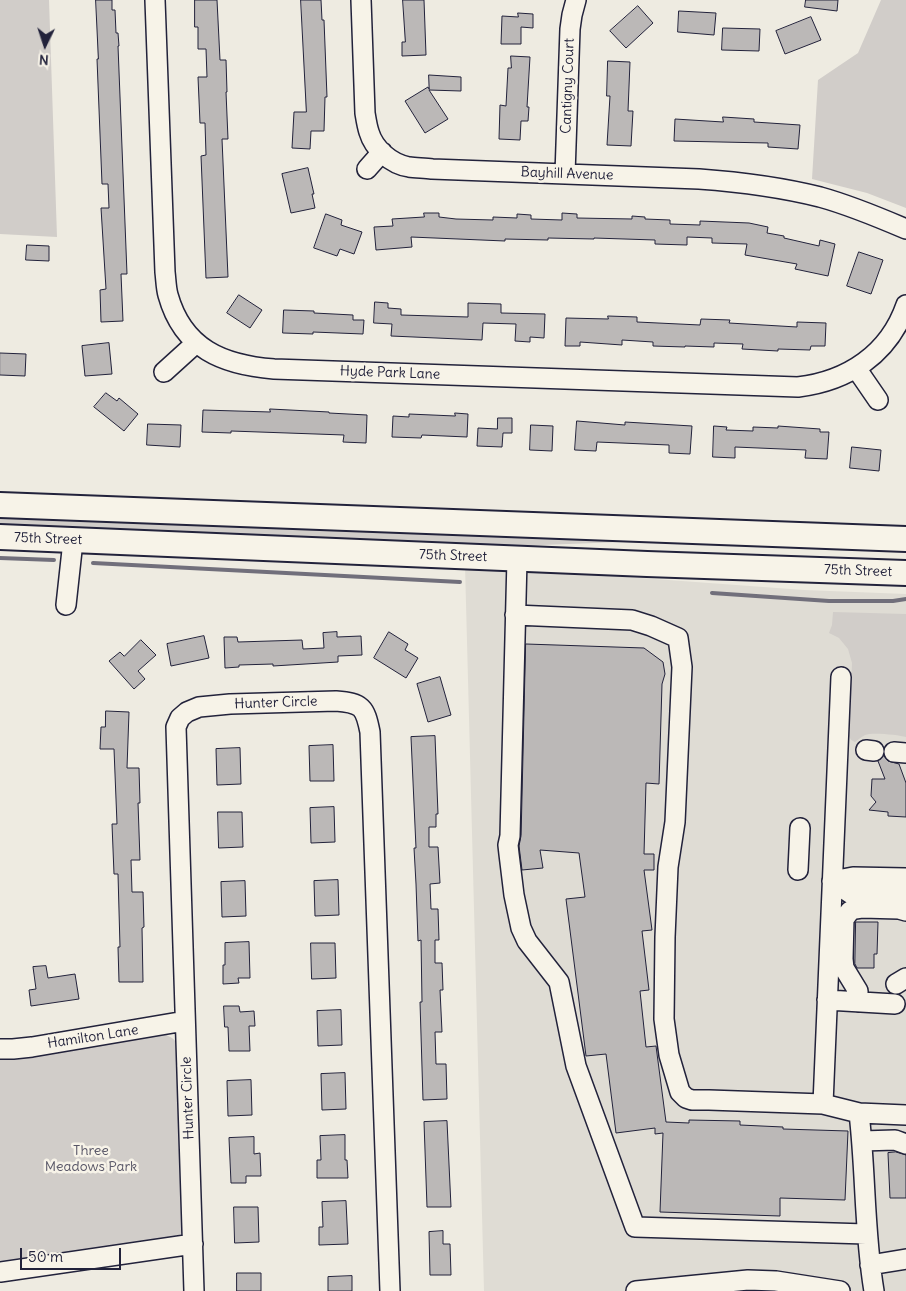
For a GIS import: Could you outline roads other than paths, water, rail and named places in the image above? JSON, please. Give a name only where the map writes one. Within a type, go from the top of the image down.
[{"type":"main road","points":[[0,505],[906,539]]},
{"type":"main road","name":"75th Street","points":[[0,538],[906,573]]},
{"type":"street","name":"Hyde Park Lane","points":[[155,0],[167,293],[180,324],[196,343],[217,356],[234,363],[274,369],[811,386],[856,368],[871,357],[887,339],[902,316],[906,305]]},
{"type":"street","name":"Bayhill Avenue","points":[[361,0],[365,112],[368,130],[375,146],[394,162],[409,167],[432,169],[740,182],[820,197],[853,207],[906,229]]},
{"type":"street","name":"Cantigny Court","points":[[565,174],[570,28],[576,0]]},
{"type":"street","points":[[367,170],[382,152]]},
{"type":"street","points":[[164,372],[196,343]]},
{"type":"street","points":[[856,368],[878,400]]},
{"type":"street","points":[[66,605],[74,540]]},
{"type":"street","points":[[517,559],[510,836],[508,845],[514,895],[521,928],[527,941],[559,982],[576,1066],[635,1227],[866,1234]]},
{"type":"street","points":[[515,615],[632,620],[678,638],[682,667],[675,822],[668,867],[664,1019],[669,1055],[680,1092],[686,1098],[692,1100],[823,1104],[859,1114],[906,1115]]},
{"type":"street","points":[[823,1104],[841,677]]},
{"type":"street","name":"Hunter Circle","points":[[194,1291],[176,727],[180,718],[199,707],[230,704],[336,701],[358,705],[366,714],[370,732],[390,1291]]},
{"type":"street","points":[[798,870],[800,828]]},
{"type":"street","points":[[832,881],[853,877],[906,878]]},
{"type":"street","points":[[832,881],[851,894],[906,896]]},
{"type":"street","points":[[858,1002],[858,991],[844,968],[844,919],[850,911],[855,909],[906,911]]},
{"type":"street","points":[[827,1000],[895,1004]]},
{"type":"street","name":"Hamilton Lane","points":[[0,1049],[32,1047],[185,1021]]},
{"type":"street","points":[[859,1114],[866,1234],[874,1291]]},
{"type":"street","points":[[862,1141],[895,1140],[906,1144]]},
{"type":"street","points":[[0,1272],[193,1244]]},
{"type":"street","points":[[870,1265],[906,1259]]},
{"type":"street","points":[[636,1291],[748,1280],[776,1281],[840,1291]]},
{"type":"waterway","points":[[0,558],[54,560]]},
{"type":"waterway","points":[[93,563],[460,582]]},
{"type":"waterway","points":[[712,593],[829,601],[893,601],[906,599]]},
{"type":"park label","name":"Three Meadows Park","points":[[91,1160]]}]
